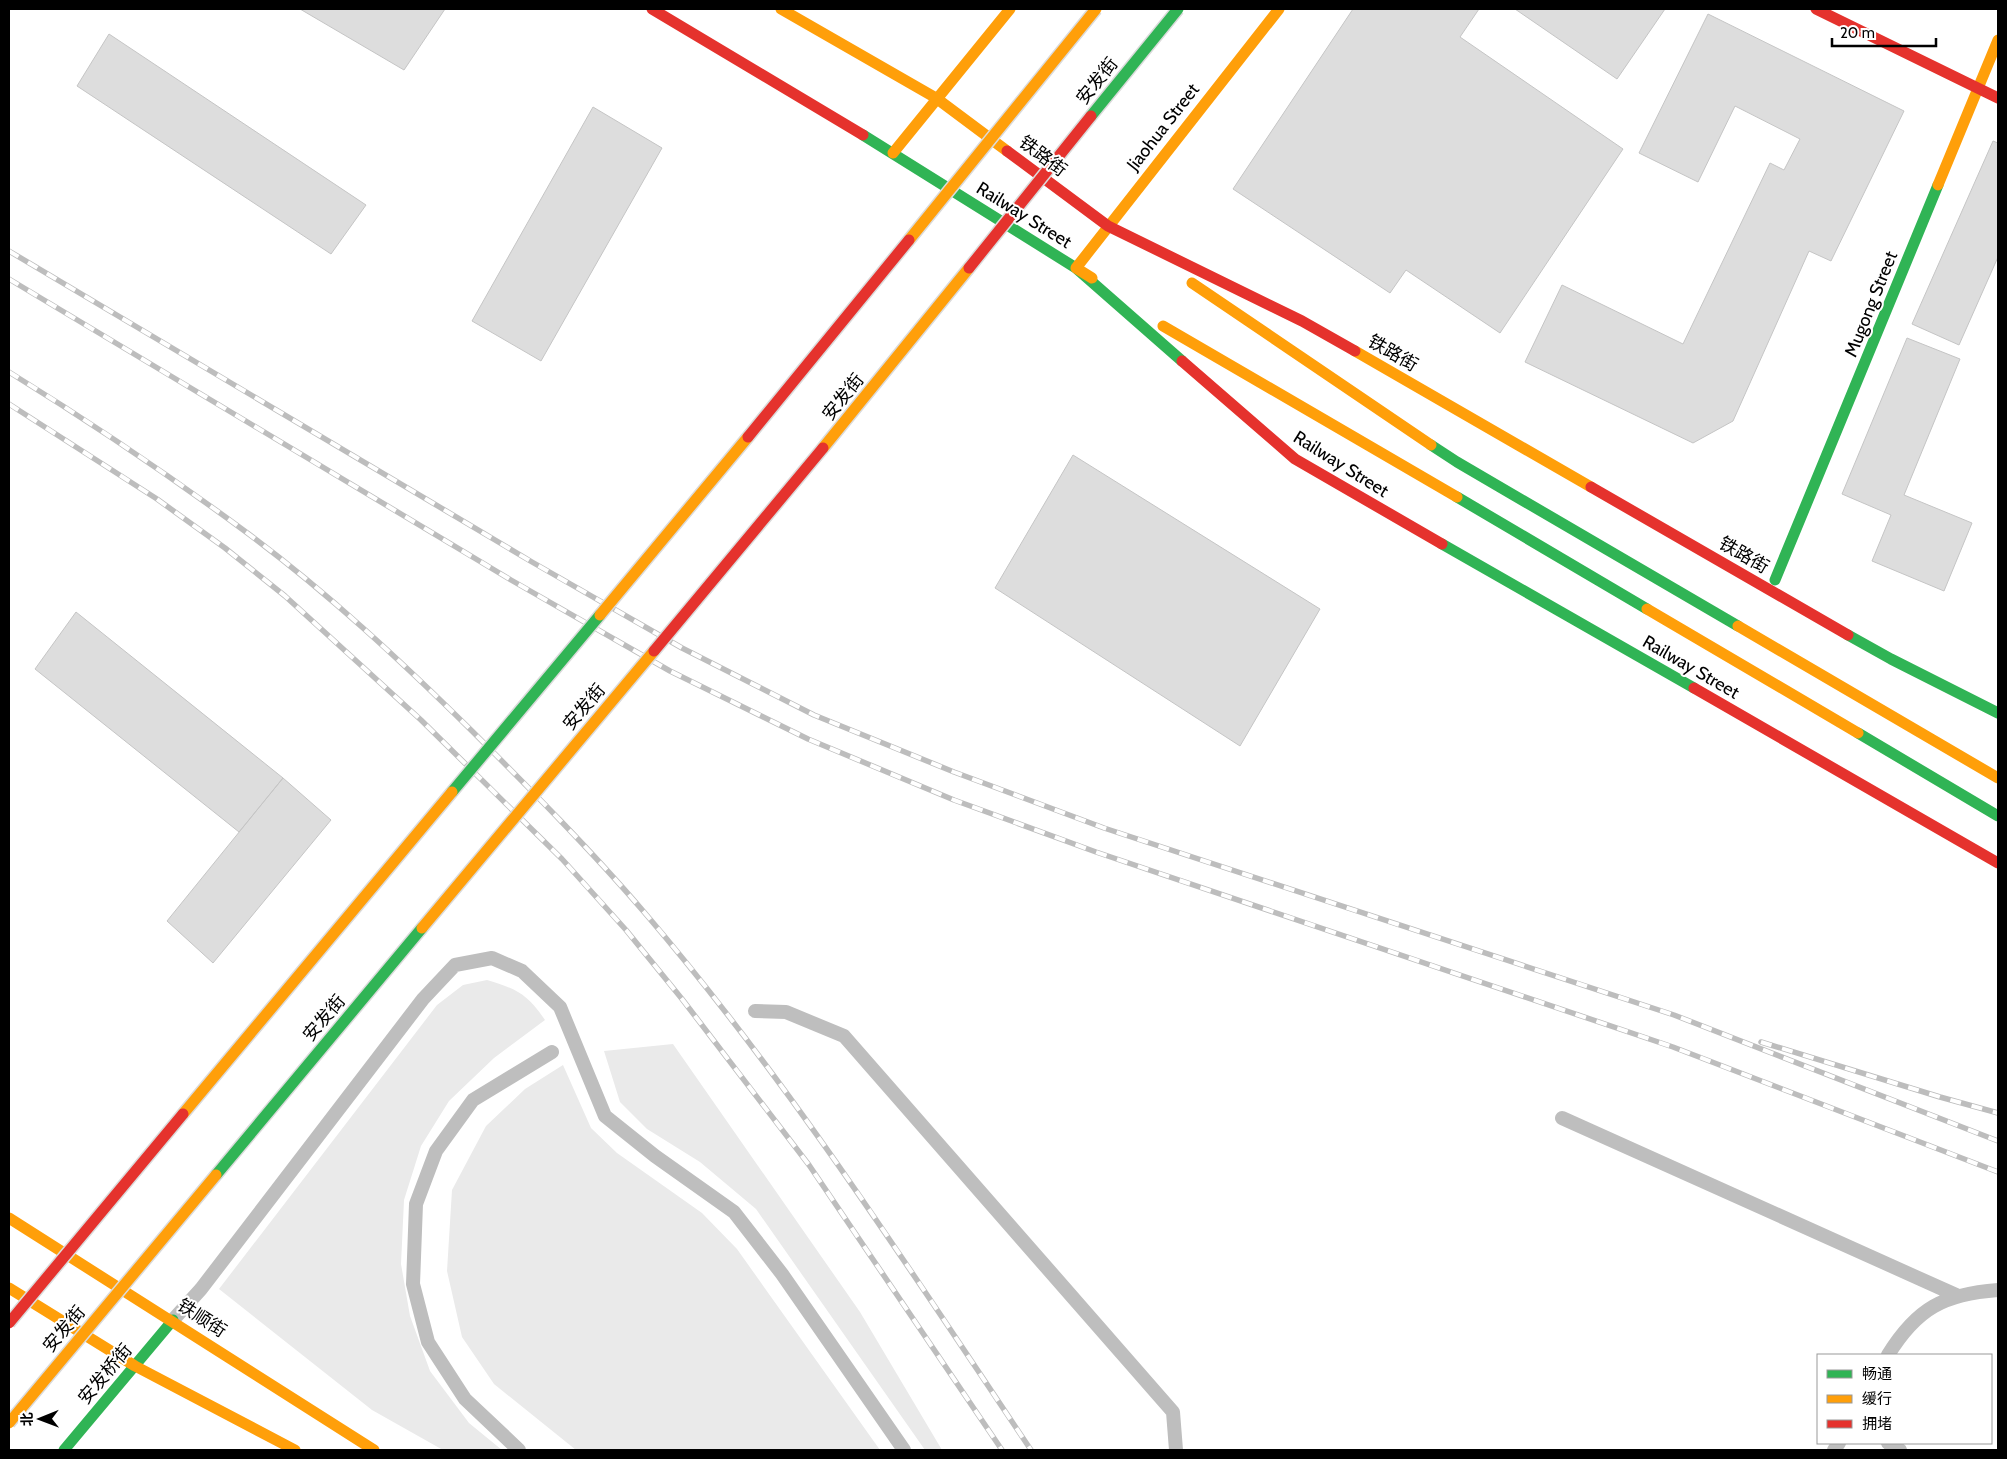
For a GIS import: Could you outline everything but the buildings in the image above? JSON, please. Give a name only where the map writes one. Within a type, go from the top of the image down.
[{"type":"main road","name":"Railway Street","points":[[652,9],[893,153],[1076,268],[1294,459],[1998,863]]},
{"type":"main road","name":"铁路街","points":[[781,9],[936,98],[1108,226],[1302,321],[1891,659],[1998,713]]},
{"type":"main road","points":[[893,153],[1010,9]]},
{"type":"main road","points":[[9,1322],[800,375],[1096,9]]},
{"type":"main road","name":"安发街","points":[[9,1423],[839,430],[1178,9]]},
{"type":"main road","name":"Jiaohua Street","points":[[1076,268],[1278,9]]},
{"type":"main road","points":[[1816,9],[1978,90],[1998,98]]},
{"type":"main road","name":"Mugong Street","points":[[1776,580],[1998,40]]},
{"type":"main road","points":[[1108,226],[1457,462],[1998,778]]},
{"type":"main road","points":[[1076,268],[1177,335],[1444,488],[1998,816]]},
{"type":"main road","name":"铁顺街","points":[[9,1218],[173,1320],[374,1450]]},
{"type":"main road","points":[[9,1288],[135,1366],[295,1450]]},
{"type":"main road","name":"安发桥街","points":[[64,1450],[173,1320]]},
{"type":"lane","points":[[173,1320],[201,1289],[423,999],[455,965],[492,958],[522,971],[560,1007],[605,1116],[655,1156],[734,1212],[782,1274],[904,1450]]},
{"type":"lane","points":[[755,1011],[786,1012],[844,1036],[1173,1412],[1176,1450]]},
{"type":"lane","points":[[519,1450],[465,1399],[428,1342],[413,1284],[416,1204],[436,1151],[473,1100],[552,1052]]},
{"type":"lane","points":[[1562,1118],[1956,1295]]},
{"type":"lane","points":[[1889,1354],[1897,1340],[1922,1312],[1956,1295],[1998,1290]]},
{"type":"shaded area","points":[[487,980],[506,986],[527,998],[545,1020],[494,1058],[449,1101],[421,1146],[404,1200],[401,1264],[410,1316],[430,1371],[469,1423],[502,1450],[443,1450],[372,1410],[219,1289],[437,1005],[463,985]]},
{"type":"shaded area","points":[[673,1044],[860,1312],[942,1450],[925,1450],[756,1209],[700,1162],[647,1129],[620,1102],[604,1051]]},
{"type":"shaded area","points":[[563,1065],[591,1128],[617,1153],[702,1213],[737,1249],[880,1450],[576,1450],[494,1384],[462,1337],[447,1271],[452,1190],[486,1126],[525,1089]]},
{"type":"railway","points":[[9,251],[532,562],[682,648],[814,715],[954,772],[1104,828],[1674,1015],[1998,1141]]},
{"type":"railway","points":[[9,279],[511,580],[670,671],[808,739],[954,800],[1096,852],[1673,1047],[1998,1172]]},
{"type":"railway","points":[[9,372],[159,470],[246,532],[306,579],[418,679],[494,753],[581,843],[644,912],[748,1041],[845,1175],[1031,1450]]},
{"type":"railway","points":[[9,404],[157,499],[225,548],[285,596],[421,720],[562,859],[626,930],[682,999],[809,1165],[1002,1450]]},
{"type":"railway","points":[[1761,1042],[1998,1113]]},
{"type":"traffic: fast","points":[[1091,116],[1178,9]]},
{"type":"traffic: fast","points":[[863,135],[1076,268],[1182,361]]},
{"type":"traffic: fast","points":[[1775,580],[1938,185]]},
{"type":"traffic: fast","points":[[1431,445],[1738,626]]},
{"type":"traffic: fast","points":[[1457,497],[1647,609]]},
{"type":"traffic: fast","points":[[1442,544],[1694,688]]},
{"type":"traffic: fast","points":[[452,792],[600,615]]},
{"type":"traffic: fast","points":[[1848,635],[1998,713]]},
{"type":"traffic: fast","points":[[1858,733],[1998,816]]},
{"type":"traffic: fast","points":[[216,1175],[422,928]]},
{"type":"traffic: fast","points":[[64,1450],[173,1320]]},
{"type":"traffic: slow","points":[[781,9],[936,98],[1007,151]]},
{"type":"traffic: slow","points":[[893,153],[1010,9]]},
{"type":"traffic: slow","points":[[909,240],[1096,9]]},
{"type":"traffic: slow","points":[[1092,278],[1076,268],[1279,9]]},
{"type":"traffic: slow","points":[[1938,185],[1998,40]]},
{"type":"traffic: slow","points":[[823,448],[969,268]]},
{"type":"traffic: slow","points":[[1192,283],[1431,445]]},
{"type":"traffic: slow","points":[[1163,326],[1457,497]]},
{"type":"traffic: slow","points":[[1355,351],[1591,487]]},
{"type":"traffic: slow","points":[[600,615],[748,437]]},
{"type":"traffic: slow","points":[[1647,609],[1858,733]]},
{"type":"traffic: slow","points":[[1738,626],[1998,778]]},
{"type":"traffic: slow","points":[[422,928],[654,651]]},
{"type":"traffic: slow","points":[[183,1114],[452,792]]},
{"type":"traffic: slow","points":[[9,1423],[216,1175]]},
{"type":"traffic: slow","points":[[9,1218],[374,1450]]},
{"type":"traffic: slow","points":[[9,1288],[135,1366],[295,1450]]},
{"type":"traffic: jam","points":[[652,9],[863,135]]},
{"type":"traffic: jam","points":[[1816,9],[1998,98]]},
{"type":"traffic: jam","points":[[969,268],[1091,116]]},
{"type":"traffic: jam","points":[[1007,151],[1108,226],[1302,321],[1355,351]]},
{"type":"traffic: jam","points":[[748,437],[909,240]]},
{"type":"traffic: jam","points":[[1182,361],[1295,459],[1442,544]]},
{"type":"traffic: jam","points":[[654,651],[823,448]]},
{"type":"traffic: jam","points":[[1591,487],[1848,635]]},
{"type":"traffic: jam","points":[[1694,688],[1998,863]]},
{"type":"traffic: jam","points":[[9,1323],[183,1114]]}]
